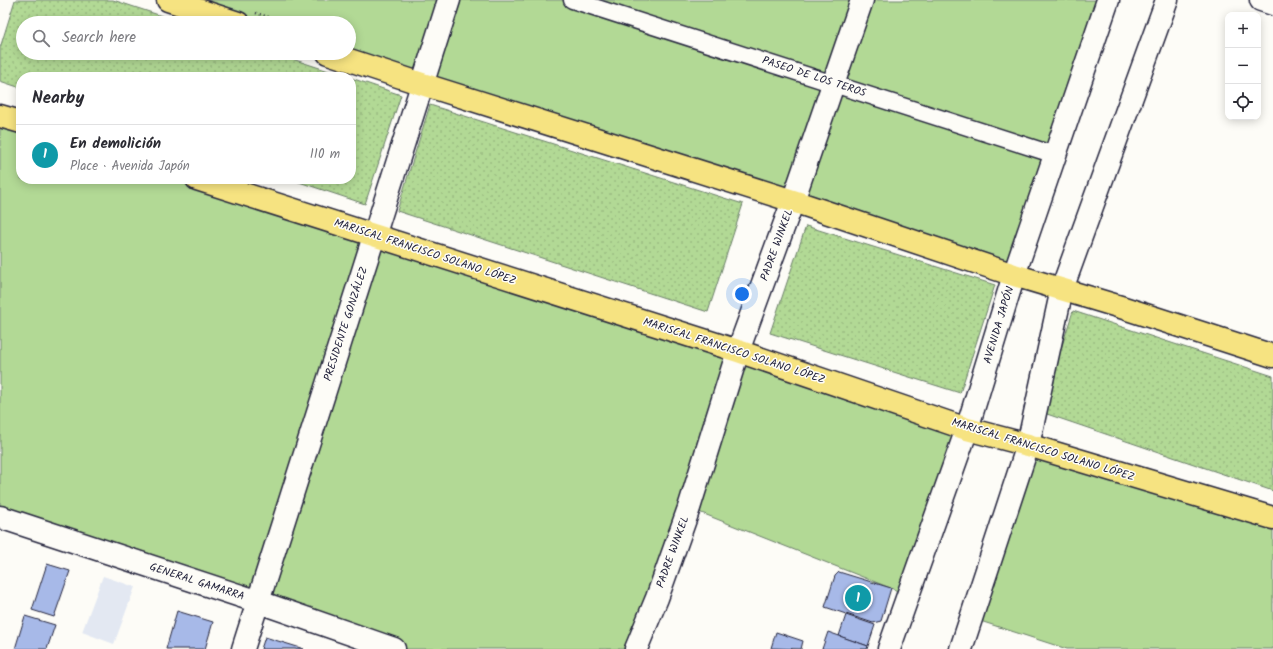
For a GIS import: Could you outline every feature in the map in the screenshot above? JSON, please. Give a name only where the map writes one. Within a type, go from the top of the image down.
[{"type":"main road","points":[[168,0],[217,16]]},
{"type":"main road","points":[[349,60],[793,201],[1014,275],[1273,356]]},
{"type":"main road","points":[[0,116],[16,121]]},
{"type":"main road","name":"MARISCAL FRANCISCO SOLANO LÓPEZ","points":[[213,184],[738,351],[967,428],[1273,518]]},
{"type":"street","name":"PRESIDENTE GONZÁLEZ","points":[[243,649],[449,0]]},
{"type":"street","name":"PASEO DE LOS TEROS","points":[[572,0],[1055,155]]},
{"type":"street","name":"PADRE WINKEL","points":[[636,649],[657,598],[689,508],[738,351],[793,201],[832,83],[862,0]]},
{"type":"street","name":"AVENIDA JAPÓN","points":[[889,649],[967,428],[1014,275],[1108,0]]},
{"type":"street","points":[[961,649],[1028,445],[1062,289],[1167,0]]},
{"type":"street","points":[[1261,0],[1273,4]]},
{"type":"street","name":"GENERAL GAMARRA","points":[[0,517],[258,602],[394,649]]},
{"type":"shaded area","points":[[103,576],[135,587],[114,644],[82,632]]},
{"type":"green space","points":[[15,0],[113,0],[162,16],[16,16],[16,60],[295,60],[332,72],[16,72],[16,86],[0,81],[0,48]]},
{"type":"green space","points":[[168,0],[1108,0],[1014,275],[356,55],[356,16],[217,16]]},
{"type":"green space","points":[[356,80],[401,95],[365,204],[305,184],[356,184]]},
{"type":"green space","points":[[430,105],[743,204],[708,312],[397,211]]},
{"type":"green space","points":[[0,116],[16,121],[16,184],[212,184],[967,429],[908,595],[689,508],[636,649],[390,649],[0,517]]},
{"type":"green space","points":[[806,226],[995,285],[960,393],[770,333]]},
{"type":"green space","points":[[1073,311],[1273,376],[1273,491],[1041,412]]},
{"type":"green space","points":[[1028,445],[1273,518],[1273,649],[1067,649],[971,618]]},
{"type":"building","points":[[47,564],[70,571],[54,617],[32,610]]},
{"type":"building","points":[[839,572],[891,588],[881,621],[873,623],[825,607],[835,576]]},
{"type":"building","points":[[177,611],[213,622],[205,649],[166,649]]},
{"type":"building","points":[[846,615],[875,625],[868,646],[839,636]]},
{"type":"building","points":[[25,616],[55,625],[47,649],[15,649]]},
{"type":"building","points":[[776,632],[803,641],[801,649],[771,648]]},
{"type":"building","points":[[828,632],[868,646],[867,649],[822,649]]},
{"type":"building","points":[[265,637],[304,649],[261,649]]},
{"type":"place","name":"En demolición","points":[[858,598]]}]
